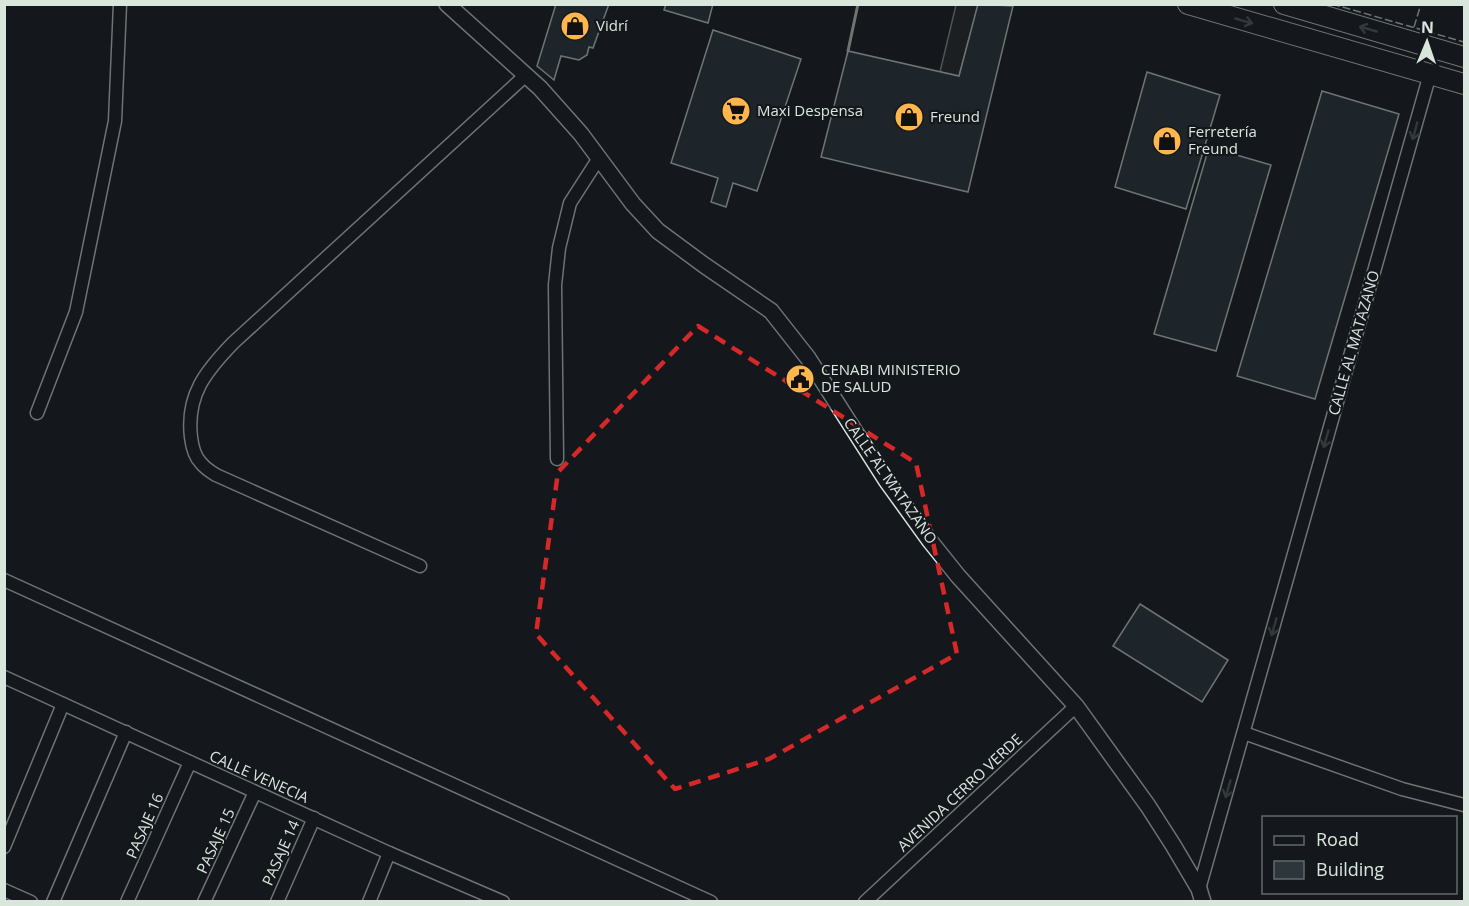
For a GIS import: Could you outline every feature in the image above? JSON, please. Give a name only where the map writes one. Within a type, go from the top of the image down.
[{"type":"highway","points":[[1188,4],[1464,84]]},
{"type":"highway","points":[[1284,4],[1464,57]]},
{"type":"highway","points":[[1430,74],[1433,68],[1441,64],[1464,66]]},
{"type":"street","points":[[37,413],[76,312],[115,121],[120,4]]},
{"type":"street","name":"CALLE AL MATAZANO","points":[[447,4],[540,88],[581,134],[633,204],[658,231],[771,311],[808,358],[886,480],[930,541],[958,576],[1076,706],[1148,806],[1201,896]]},
{"type":"street","name":"CALLE AL MATAZANO","points":[[1201,896],[1244,733],[1430,74]]},
{"type":"street","points":[[420,566],[216,475],[201,463],[192,446],[191,409],[198,387],[211,365],[233,343],[526,75]]},
{"type":"street","points":[[557,459],[555,285],[559,248],[570,203],[599,158]]},
{"type":"street","points":[[4,580],[711,902]]},
{"type":"street","name":"CALLE VENECIA","points":[[5,679],[389,853],[503,902]]},
{"type":"street","points":[[4,847],[63,704]]},
{"type":"street","name":"AVENIDA CERRO VERDE","points":[[865,902],[1076,706]]},
{"type":"street","points":[[53,902],[126,732]]},
{"type":"street","points":[[1244,733],[1402,789],[1464,806]]},
{"type":"street","name":"PASAJE 16","points":[[127,902],[190,762]]},
{"type":"street","name":"PASAJE 15","points":[[204,902],[255,792]]},
{"type":"street","name":"PASAJE 14","points":[[277,902],[314,818]]},
{"type":"street","points":[[369,902],[389,853]]},
{"type":"street","points":[[4,890],[31,902]]},
{"type":"highlighted area","points":[[698,326],[916,463],[957,654],[769,759],[675,789],[536,634],[558,472]]},
{"type":"shaded area","points":[[956,5],[978,5],[959,76],[940,72]]},
{"type":"building","name":"Vidrí","points":[[556,4],[609,4],[593,48],[589,47],[587,55],[579,60],[561,56],[554,80],[537,66]]},
{"type":"building","points":[[666,4],[713,4],[708,23],[664,10]]},
{"type":"building","name":"Freund","points":[[978,4],[1013,6],[968,192],[821,157],[848,51],[959,76]]},
{"type":"building","name":"Maxi Despensa","points":[[713,30],[801,59],[757,191],[733,183],[726,207],[711,202],[718,178],[671,163]]},
{"type":"building","name":"Ferretería Freund","points":[[1147,72],[1220,95],[1186,209],[1115,187]]},
{"type":"building","points":[[1322,91],[1399,114],[1315,399],[1237,376]]},
{"type":"building","points":[[1209,147],[1271,165],[1216,351],[1154,334]]},
{"type":"building","points":[[1140,604],[1228,660],[1202,702],[1113,646]]},
{"type":"fence","points":[[1332,4],[1464,42]]},
{"type":"fence","points":[[1414,27],[1421,4]]},
{"type":"wall","points":[[848,51],[858,4]]},
{"type":"place","name":"Vidrí","points":[[575,26]]},
{"type":"place","name":"Maxi Despensa","points":[[736,111]]},
{"type":"place","name":"Freund","points":[[909,117]]},
{"type":"place","name":"Ferretería Freund","points":[[1167,141]]},
{"type":"place","name":"CENABI MINISTERIO DE SALUD","points":[[800,379]]}]
